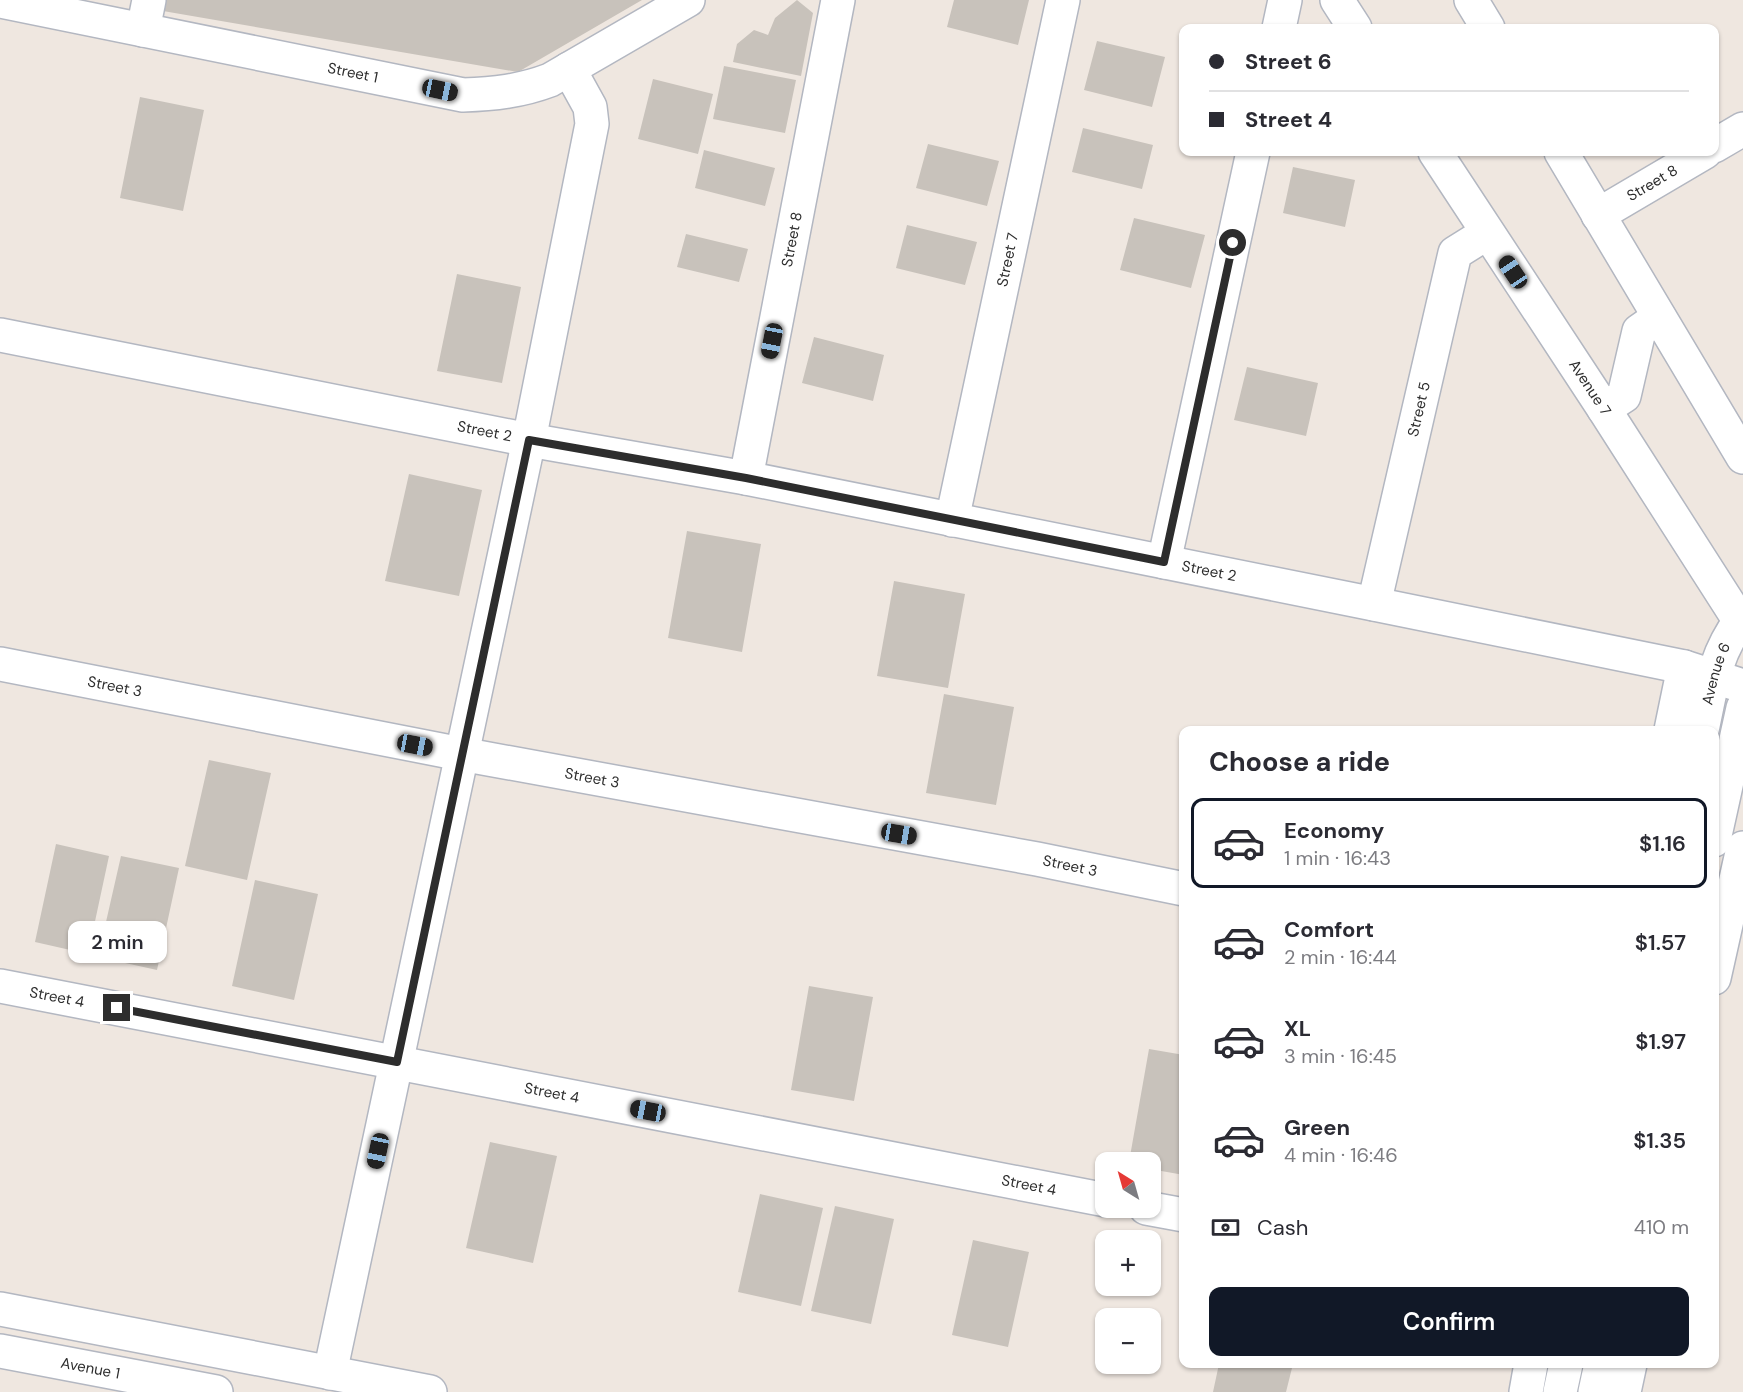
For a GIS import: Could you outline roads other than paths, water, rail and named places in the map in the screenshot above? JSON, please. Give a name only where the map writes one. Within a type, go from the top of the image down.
[{"type":"street","name":"Street 1","points":[[0,1],[146,15],[463,95],[528,88],[550,80],[688,0]]},
{"type":"street","name":"Street 8","points":[[746,478],[838,0]]},
{"type":"street","name":"Street 7","points":[[952,520],[1063,0]]},
{"type":"street","points":[[1280,24],[1285,0]]},
{"type":"street","points":[[1337,0],[1352,24]]},
{"type":"street","points":[[1471,0],[1486,24]]},
{"type":"street","points":[[330,1373],[529,440],[592,124],[590,107],[569,69]]},
{"type":"street","points":[[1719,143],[1743,129]]},
{"type":"street","points":[[1164,562],[1252,156]]},
{"type":"street","name":"Avenue 7","points":[[1438,156],[1741,623]]},
{"type":"street","points":[[1563,156],[1743,457]]},
{"type":"street","name":"Street 8","points":[[1599,215],[1698,156]]},
{"type":"street","name":"Street 5","points":[[1374,604],[1455,253],[1487,232]]},
{"type":"street","points":[[1604,409],[1624,396],[1639,331],[1659,317]]},
{"type":"street","name":"Street 2","points":[[0,335],[529,440],[746,478],[1374,604],[1713,676]]},
{"type":"street","name":"Avenue 6","points":[[1703,726],[1713,676],[1725,644],[1741,623]]},
{"type":"street","name":"Street 3","points":[[0,664],[461,754],[1037,859],[1179,889]]},
{"type":"street","points":[[1674,726],[1713,676]]},
{"type":"street","points":[[1719,817],[1743,708]]},
{"type":"street","points":[[1719,956],[1743,848]]},
{"type":"street","name":"Street 4","points":[[0,986],[1095,1198]]},
{"type":"street","points":[[1161,1211],[1179,1214]]},
{"type":"street","points":[[0,1309],[430,1392]]},
{"type":"street","name":"Avenue 1","points":[[0,1351],[216,1392]]},
{"type":"street","points":[[1526,1392],[1531,1368]]},
{"type":"street","points":[[1560,1392],[1565,1368]]},
{"type":"street","points":[[1595,1392],[1600,1368]]},
{"type":"street","points":[[1624,1392],[1629,1368]]}]
